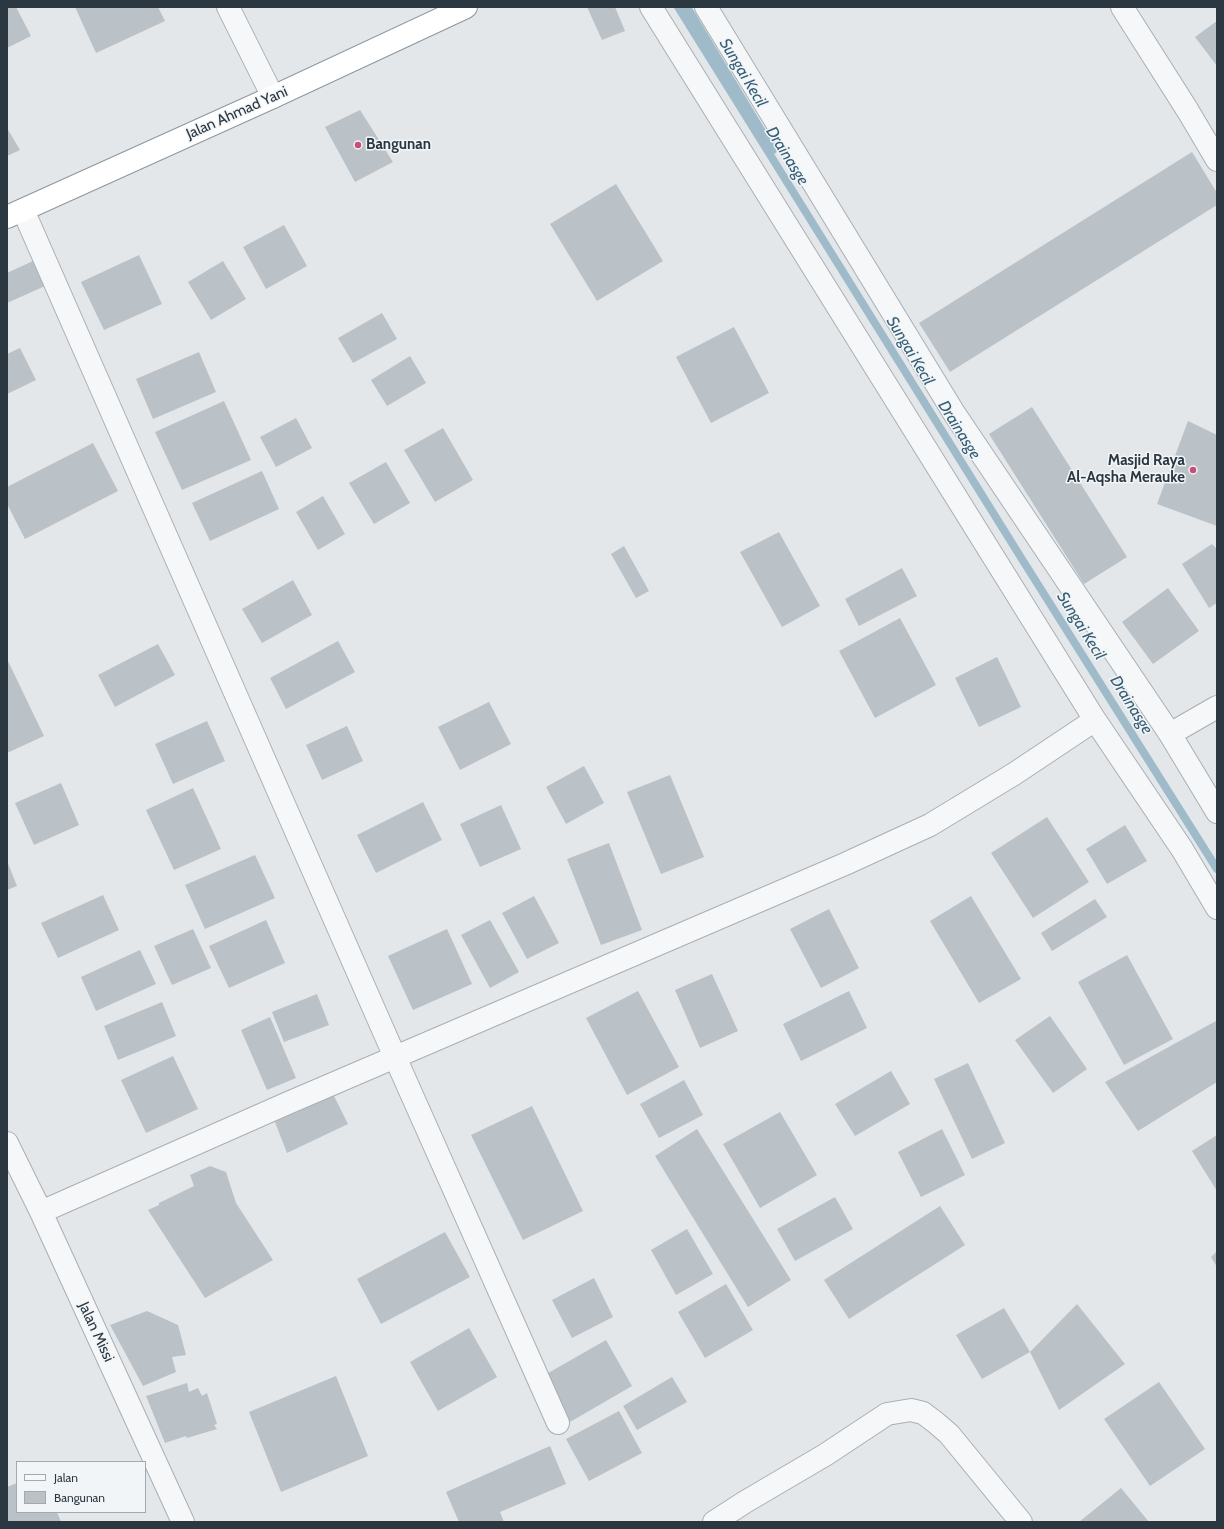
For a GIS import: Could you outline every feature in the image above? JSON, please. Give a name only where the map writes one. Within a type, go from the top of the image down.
[{"type":"highway","name":"Jalan Ahmad Yani","points":[[15,213],[273,97],[466,7]]},
{"type":"street","points":[[228,7],[273,97]]},
{"type":"street","points":[[651,7],[1095,720],[1182,849],[1217,908]]},
{"type":"street","points":[[706,7],[954,413],[1170,734],[1217,812]]},
{"type":"street","points":[[1122,7],[1188,111],[1217,160]]},
{"type":"street","points":[[15,213],[558,1423]]},
{"type":"street","points":[[1170,734],[1217,707]]},
{"type":"street","points":[[41,1212],[280,1106],[831,870],[930,825],[1014,774],[1095,720]]},
{"type":"street","name":"Jalan Missi","points":[[7,1143],[41,1212],[183,1522]]},
{"type":"street","points":[[714,1522],[825,1455],[887,1414],[911,1410],[923,1413],[949,1434],[1021,1522]]},
{"type":"building","points":[[7,7],[16,7],[31,36],[7,48]]},
{"type":"building","points":[[75,7],[158,7],[165,21],[96,53]]},
{"type":"building","points":[[587,7],[615,7],[625,31],[602,40]]},
{"type":"building","points":[[1217,21],[1217,66],[1195,37]]},
{"type":"building","name":"Bangunan","points":[[360,110],[393,162],[355,182],[325,127]]},
{"type":"building","points":[[7,128],[20,150],[7,156]]},
{"type":"building","points":[[1192,152],[1217,193],[1217,205],[950,372],[919,323]]},
{"type":"building","points":[[616,184],[663,261],[597,301],[550,224]]},
{"type":"building","points":[[284,225],[307,266],[266,289],[243,247]]},
{"type":"building","points":[[139,255],[162,304],[104,330],[81,282]]},
{"type":"building","points":[[33,261],[45,286],[7,303],[7,273]]},
{"type":"building","points":[[223,261],[246,299],[211,320],[188,282]]},
{"type":"building","points":[[382,313],[397,339],[353,363],[338,338]]},
{"type":"building","points":[[734,327],[769,393],[711,423],[676,357]]},
{"type":"building","points":[[20,348],[36,380],[7,394],[7,354]]},
{"type":"building","points":[[199,352],[216,392],[153,419],[136,379]]},
{"type":"building","points":[[410,356],[426,383],[387,406],[371,380]]},
{"type":"building","points":[[224,401],[251,460],[182,490],[155,432]]},
{"type":"building","points":[[1032,407],[1127,557],[1084,584],[989,434]]},
{"type":"building","points":[[296,418],[312,448],[276,467],[260,437]]},
{"type":"building","name":"Masjid Raya Al-Aqsha Merauke","points":[[1188,421],[1217,435],[1217,526],[1157,504]]},
{"type":"building","points":[[443,428],[473,480],[435,502],[404,450]]},
{"type":"building","points":[[93,443],[118,491],[25,539],[7,504],[7,487]]},
{"type":"building","points":[[386,462],[410,503],[374,524],[349,483]]},
{"type":"building","points":[[262,471],[279,509],[210,541],[192,503]]},
{"type":"building","points":[[323,496],[345,534],[318,550],[296,512]]},
{"type":"building","points":[[779,532],[820,606],[782,627],[740,552]]},
{"type":"building","points":[[1212,544],[1217,549],[1217,603],[1209,608],[1182,564]]},
{"type":"building","points":[[624,546],[649,591],[636,598],[611,554]]},
{"type":"building","points":[[902,568],[917,596],[859,626],[845,599]]},
{"type":"building","points":[[293,580],[312,615],[262,643],[242,609]]},
{"type":"building","points":[[1168,588],[1199,631],[1153,664],[1122,622]]},
{"type":"building","points":[[900,618],[936,685],[875,718],[839,651]]},
{"type":"building","points":[[338,641],[355,672],[286,709],[270,678]]},
{"type":"building","points":[[158,644],[175,675],[115,707],[98,675]]},
{"type":"building","points":[[997,657],[1021,707],[979,727],[955,678]]},
{"type":"building","points":[[7,659],[44,736],[7,753]]},
{"type":"building","points":[[489,702],[511,744],[460,770],[438,727]]},
{"type":"building","points":[[207,721],[225,761],[173,784],[155,744]]},
{"type":"building","points":[[347,726],[363,761],[322,780],[306,745]]},
{"type":"building","points":[[584,766],[604,803],[566,824],[546,787]]},
{"type":"building","points":[[670,775],[704,857],[661,874],[627,792]]},
{"type":"building","points":[[61,783],[79,825],[34,845],[15,803]]},
{"type":"building","points":[[193,788],[221,849],[174,870],[146,810]]},
{"type":"building","points":[[423,802],[442,840],[376,873],[357,835]]},
{"type":"building","points":[[501,805],[521,849],[480,867],[460,824]]},
{"type":"building","points":[[1047,817],[1089,882],[1033,918],[991,853]]},
{"type":"building","points":[[1125,825],[1147,861],[1107,884],[1086,849]]},
{"type":"building","points":[[609,843],[642,930],[601,945],[567,859]]},
{"type":"building","points":[[255,855],[275,898],[205,929],[185,885]]},
{"type":"building","points":[[7,861],[17,886],[7,890]]},
{"type":"building","points":[[103,895],[119,930],[58,958],[41,923]]},
{"type":"building","points":[[534,896],[559,943],[527,959],[502,913]]},
{"type":"building","points":[[971,896],[1021,979],[979,1003],[930,921]]},
{"type":"building","points":[[1095,899],[1107,917],[1052,951],[1041,933]]},
{"type":"building","points":[[829,909],[859,968],[821,988],[790,929]]},
{"type":"building","points":[[266,920],[285,963],[229,988],[209,946]]},
{"type":"building","points":[[490,920],[519,972],[490,988],[461,935]]},
{"type":"building","points":[[193,929],[211,968],[172,985],[154,946]]},
{"type":"building","points":[[447,929],[472,984],[413,1010],[388,956]]},
{"type":"building","points":[[140,950],[156,984],[96,1011],[81,977]]},
{"type":"building","points":[[1127,955],[1173,1039],[1124,1065],[1078,982]]},
{"type":"building","points":[[712,974],[738,1031],[700,1048],[675,990]]},
{"type":"building","points":[[638,991],[679,1067],[627,1095],[586,1018]]},
{"type":"building","points":[[849,991],[867,1028],[801,1061],[783,1024]]},
{"type":"building","points":[[317,994],[329,1025],[284,1042],[272,1012]]},
{"type":"building","points":[[162,1002],[176,1036],[118,1060],[104,1026]]},
{"type":"building","points":[[1050,1016],[1087,1069],[1053,1093],[1015,1040]]},
{"type":"building","points":[[270,1017],[296,1078],[267,1090],[241,1030]]},
{"type":"building","points":[[1216,1021],[1217,1082],[1138,1131],[1105,1082]]},
{"type":"building","points":[[173,1056],[198,1109],[146,1133],[121,1080]]},
{"type":"building","points":[[968,1063],[1005,1143],[972,1159],[934,1079]]},
{"type":"building","points":[[891,1071],[910,1104],[855,1136],[835,1104]]},
{"type":"building","points":[[684,1080],[703,1115],[659,1138],[640,1104]]},
{"type":"building","points":[[333,1094],[348,1124],[287,1153],[273,1117]]},
{"type":"building","points":[[532,1106],[583,1211],[523,1240],[471,1135]]},
{"type":"building","points":[[780,1112],[817,1175],[760,1208],[723,1144]]},
{"type":"building","points":[[697,1129],[791,1280],[748,1307],[655,1156]]},
{"type":"building","points":[[942,1129],[965,1175],[921,1197],[898,1152]]},
{"type":"building","points":[[1217,1135],[1217,1191],[1192,1151]]},
{"type":"building","points":[[210,1166],[226,1172],[236,1203],[273,1260],[205,1298],[148,1210],[194,1186],[190,1175]]},
{"type":"building","points":[[835,1197],[853,1229],[795,1261],[777,1229]]},
{"type":"building","points":[[940,1206],[965,1245],[849,1319],[824,1280]]},
{"type":"building","points":[[687,1229],[713,1274],[676,1295],[651,1250]]},
{"type":"building","points":[[445,1232],[470,1277],[381,1324],[357,1279]]},
{"type":"building","points":[[1217,1251],[1217,1267],[1211,1257]]},
{"type":"building","points":[[594,1278],[613,1317],[572,1338],[552,1300]]},
{"type":"building","points":[[726,1284],[753,1330],[705,1358],[678,1312]]},
{"type":"building","points":[[1077,1304],[1125,1364],[1059,1410],[1030,1352]]},
{"type":"building","points":[[1004,1308],[1030,1352],[982,1379],[956,1335]]},
{"type":"building","points":[[147,1311],[178,1325],[186,1355],[172,1357],[176,1372],[143,1386],[110,1325]]},
{"type":"building","points":[[469,1328],[497,1377],[438,1411],[410,1362]]},
{"type":"building","points":[[606,1340],[632,1386],[570,1422],[543,1376]]},
{"type":"building","points":[[336,1376],[368,1456],[281,1492],[249,1412]]},
{"type":"building","points":[[672,1377],[687,1402],[637,1430],[623,1406]]},
{"type":"building","points":[[1159,1382],[1205,1449],[1150,1486],[1104,1419]]},
{"type":"building","points":[[187,1383],[189,1392],[198,1388],[202,1396],[207,1393],[217,1424],[214,1425],[217,1429],[187,1438],[186,1436],[165,1443],[146,1396]]},
{"type":"building","points":[[619,1411],[642,1453],[589,1481],[566,1439]]},
{"type":"building","points":[[550,1446],[566,1484],[500,1512],[504,1522],[459,1522],[446,1492]]},
{"type":"building","points":[[16,1483],[16,1513],[57,1513],[61,1522],[7,1522],[7,1487]]},
{"type":"building","points":[[1121,1488],[1149,1522],[1079,1522]]},
{"type":"waterway","name":"Sungai Kecil","points":[[678,7],[1217,869]]},
{"type":"waterway","name":"Sungai Kecil","points":[[687,7],[773,150]]},
{"type":"place","name":"Bangunan","points":[[358,145]]},
{"type":"place","name":"Masjid Raya Al-Aqsha Merauke","points":[[1193,470]]},
{"type":"water label","name":"Drainasge","points":[[787,156]]},
{"type":"water label","name":"Drainasge","points":[[959,430]]},
{"type":"water label","name":"Drainasge","points":[[1131,705]]}]
